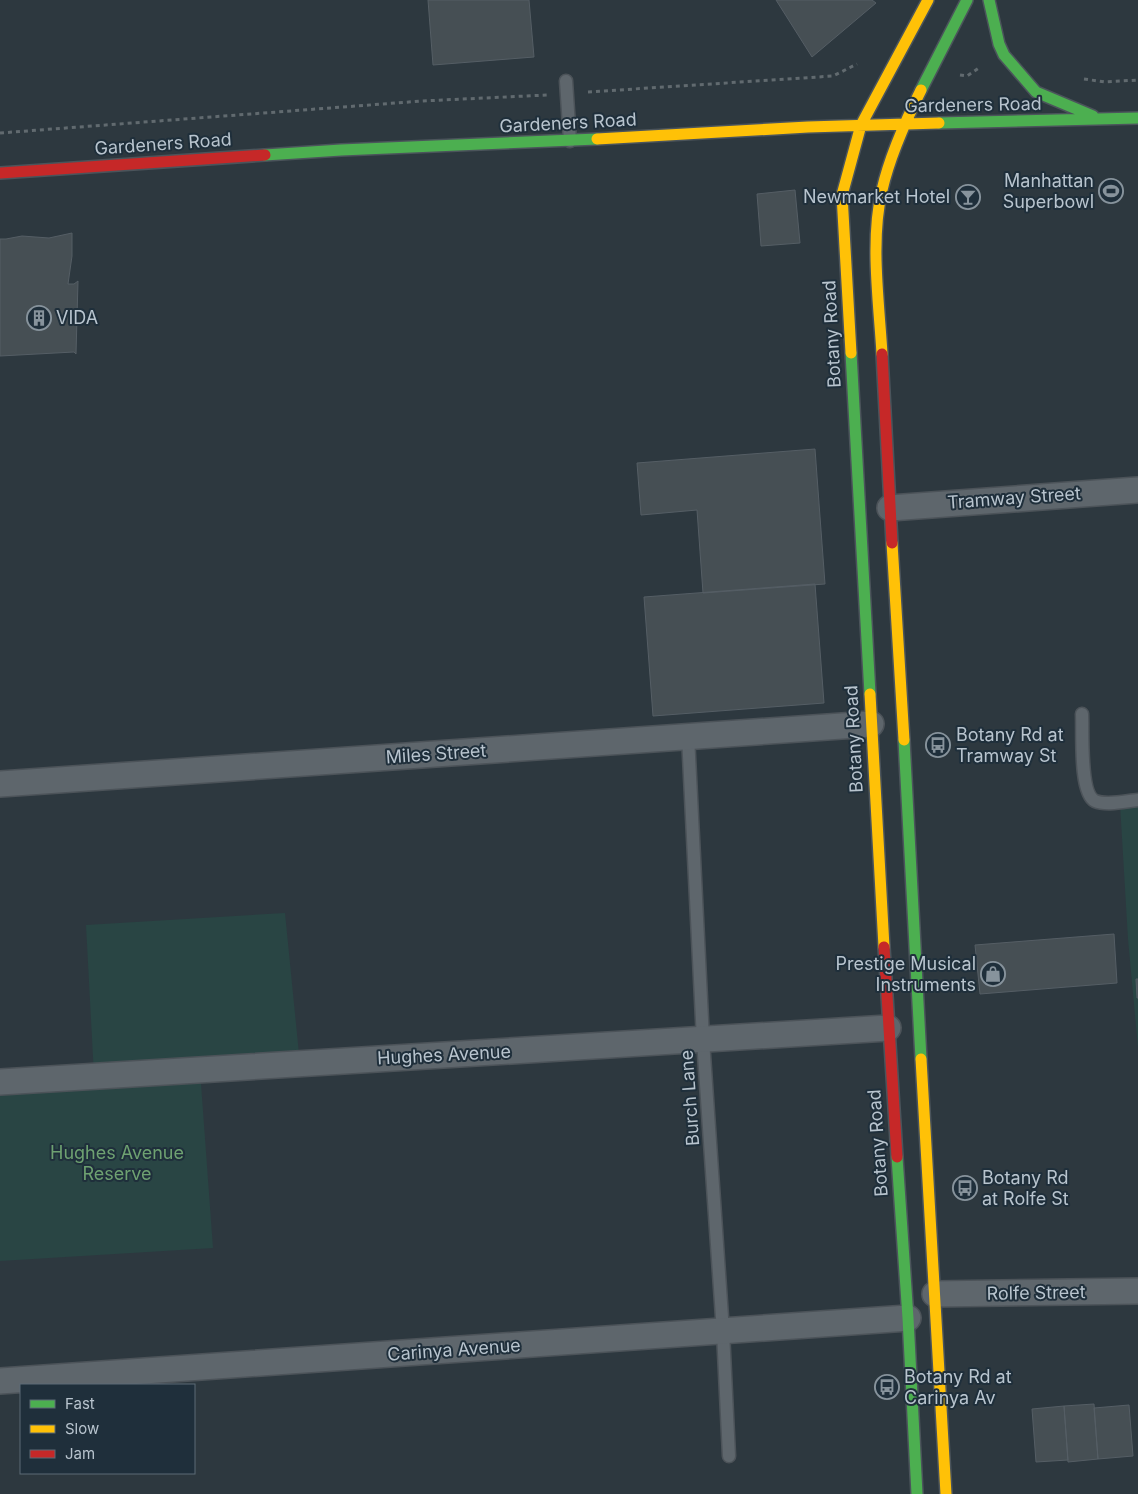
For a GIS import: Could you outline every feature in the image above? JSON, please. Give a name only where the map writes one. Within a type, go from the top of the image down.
[{"type":"main road","name":"Botany Road","points":[[917,1494],[908,1318],[888,1028],[842,194],[861,125],[928,0]]},
{"type":"main road","points":[[946,1494],[890,508],[877,269],[877,230],[882,190],[904,124],[967,0]]},
{"type":"main road","points":[[989,0],[999,44],[1004,55],[1036,92],[1101,120]]},
{"type":"main road","name":"Gardeners Road","points":[[0,173],[341,150],[861,125],[1138,118]]},
{"type":"street","name":"Tramway Street","points":[[890,508],[1138,490]]},
{"type":"street","name":"Miles Street","points":[[0,784],[871,724]]},
{"type":"street","name":"Hughes Avenue","points":[[0,1082],[888,1028]]},
{"type":"street","name":"Rolfe Street","points":[[935,1294],[1138,1291]]},
{"type":"street","name":"Carinya Avenue","points":[[0,1381],[908,1318]]},
{"type":"lane","points":[[566,88],[570,140]]},
{"type":"lane","points":[[1082,714],[1084,774],[1090,798],[1096,802],[1109,803],[1138,800]]},
{"type":"lane","name":"Burch Lane","points":[[688,736],[703,1040],[723,1332],[729,1456]]},
{"type":"path","name":"Gardeners Road","points":[[0,133],[422,101],[566,88],[832,76],[857,64]]},
{"type":"path","points":[[955,75],[967,76],[983,65]]},
{"type":"path","points":[[1076,78],[1105,82],[1138,80]]},
{"type":"green space","points":[[1120,804],[1138,804],[1138,1048],[1128,939]]},
{"type":"green space","name":"Hughes Avenue Reserve","points":[[285,913],[300,1064],[200,1070],[213,1248],[0,1261],[0,1082],[94,1076],[86,925]]},
{"type":"building","points":[[428,0],[529,0],[534,57],[433,65]]},
{"type":"building","points":[[776,0],[872,0],[876,3],[812,57]]},
{"type":"building","points":[[795,190],[800,243],[761,246],[757,194]]},
{"type":"building","name":"VIDA","points":[[72,233],[72,256],[68,284],[74,284],[78,281],[76,354],[74,352],[0,356],[0,239],[22,236],[49,238]]},
{"type":"building","points":[[815,449],[825,584],[703,593],[697,510],[641,515],[637,463]]},
{"type":"building","points":[[815,584],[824,703],[653,716],[644,597]]},
{"type":"building","points":[[1114,934],[1117,983],[980,994],[975,945]]},
{"type":"building","points":[[1136,979],[1138,979],[1138,998],[1137,998]]},
{"type":"building","points":[[1094,1404],[1098,1459],[1068,1462],[1064,1406]]},
{"type":"building","points":[[1129,1405],[1133,1456],[1098,1459],[1094,1408]]},
{"type":"building","points":[[1064,1406],[1068,1460],[1036,1462],[1032,1409]]},
{"type":"traffic: fast","points":[[921,90],[967,0]]},
{"type":"traffic: fast","points":[[989,0],[999,44],[1004,55],[1036,92],[1093,116]]},
{"type":"traffic: fast","points":[[939,123],[1138,118]]},
{"type":"traffic: fast","points":[[265,155],[597,139]]},
{"type":"traffic: fast","points":[[851,353],[870,694]]},
{"type":"traffic: fast","points":[[904,740],[921,1059]]},
{"type":"traffic: fast","points":[[897,1157],[917,1494]]},
{"type":"traffic: slow","points":[[851,353],[842,195],[861,125],[928,0]]},
{"type":"traffic: slow","points":[[882,354],[876,272],[878,210],[885,177],[894,151],[921,90]]},
{"type":"traffic: slow","points":[[597,139],[808,127],[939,123]]},
{"type":"traffic: slow","points":[[892,543],[904,740]]},
{"type":"traffic: slow","points":[[870,694],[884,947]]},
{"type":"traffic: slow","points":[[921,1059],[946,1494]]},
{"type":"traffic: jam","points":[[0,173],[265,155]]},
{"type":"traffic: jam","points":[[882,354],[892,543]]},
{"type":"traffic: jam","points":[[884,947],[897,1157]]},
{"type":"place","name":"Manhattan Superbowl","points":[[1111,191]]},
{"type":"place","name":"Newmarket Hotel","points":[[968,197]]},
{"type":"place","name":"VIDA","points":[[39,318]]},
{"type":"place","name":"Botany Rd at Tramway St","points":[[938,745]]},
{"type":"place","name":"Prestige Musical Instruments","points":[[993,974]]},
{"type":"place","name":"Botany Rd at Rolfe St","points":[[965,1188]]},
{"type":"place","name":"Botany Rd at Carinya Av","points":[[887,1387]]}]
